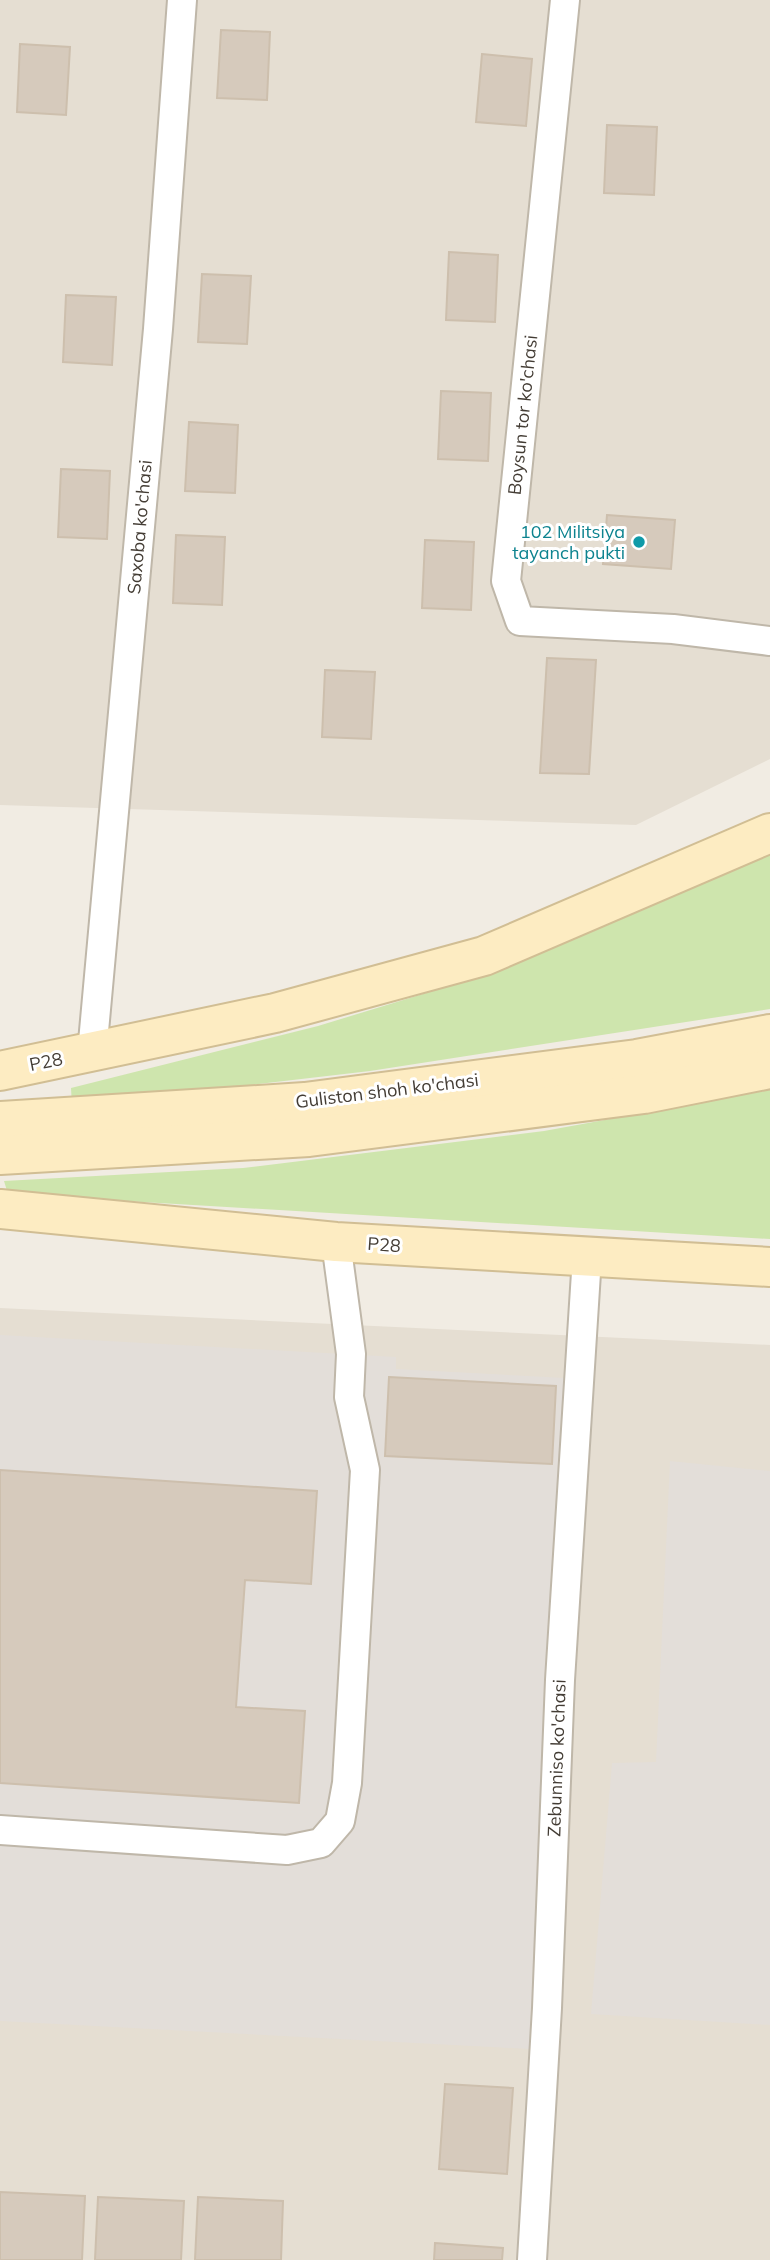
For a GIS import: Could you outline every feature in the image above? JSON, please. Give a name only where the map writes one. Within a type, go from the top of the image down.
[{"type":"main road","points":[[92,1053],[275,1013],[484,956],[770,834]]},
{"type":"main road","name":"Guliston shoh ko'chasi","points":[[0,1121],[305,1102],[637,1059],[770,1034]]},
{"type":"main road","name":"P28","points":[[0,1071],[92,1053]]},
{"type":"main road","name":"Guliston shoh ko'chasi","points":[[0,1155],[309,1137],[643,1094],[770,1069]]},
{"type":"main road","name":"Р28","points":[[0,1209],[336,1242],[770,1267]]},
{"type":"street","name":"Saxoba ko'chasi","points":[[92,1053],[158,329],[182,0]]},
{"type":"street","name":"Boysun tor ko'chasi","points":[[565,0],[506,582],[520,621],[673,629],[770,641]]},
{"type":"street","points":[[0,1830],[287,1850],[321,1843],[340,1821],[347,1783],[365,1470],[349,1397],[351,1354],[336,1242]]},
{"type":"street","name":"Zebunniso ko'chasi","points":[[531,2260],[547,1994],[560,1680],[587,1257]]},
{"type":"shaded area","points":[[0,0],[770,0],[770,759],[636,825],[0,805]]},
{"type":"shaded area","points":[[0,1308],[770,1345],[770,2260],[0,2260]]},
{"type":"shaded area","points":[[0,1335],[396,1357],[396,1369],[566,1378],[530,2049],[0,2021]]},
{"type":"shaded area","points":[[670,1461],[770,1471],[770,2025],[591,2014],[612,1763],[656,1762]]},
{"type":"green space","points":[[770,854],[770,1009],[370,1071],[72,1106],[71,1088],[318,1026],[495,972]]},
{"type":"green space","points":[[770,1090],[770,1239],[8,1194],[4,1181],[243,1168],[544,1131]]},
{"type":"building","points":[[221,30],[270,32],[267,100],[217,98]]},
{"type":"building","points":[[20,44],[70,47],[66,115],[17,112]]},
{"type":"building","points":[[482,54],[532,59],[526,126],[476,122]]},
{"type":"building","points":[[607,125],[657,127],[654,195],[604,193]]},
{"type":"building","points":[[449,252],[498,255],[495,322],[446,320]]},
{"type":"building","points":[[202,274],[251,276],[247,344],[198,342]]},
{"type":"building","points":[[66,295],[116,297],[112,365],[63,362]]},
{"type":"building","points":[[441,391],[491,393],[488,461],[438,459]]},
{"type":"building","points":[[189,422],[238,425],[235,493],[185,491]]},
{"type":"building","points":[[61,469],[110,471],[107,539],[58,537]]},
{"type":"building","name":"102 Militsiya tayanch pukti","points":[[607,515],[675,520],[671,569],[603,564]]},
{"type":"building","points":[[176,535],[225,537],[222,605],[173,603]]},
{"type":"building","points":[[425,540],[474,542],[471,610],[422,608]]},
{"type":"building","points":[[547,658],[596,660],[589,774],[540,773]]},
{"type":"building","points":[[325,670],[375,672],[371,739],[322,737]]},
{"type":"building","points":[[389,1377],[556,1386],[552,1464],[385,1456]]},
{"type":"building","points":[[0,1470],[317,1491],[311,1584],[245,1580],[236,1707],[305,1711],[299,1803],[0,1783]]},
{"type":"building","points":[[445,2084],[513,2088],[507,2174],[439,2169]]},
{"type":"building","points":[[0,2192],[85,2196],[82,2260],[0,2260]]},
{"type":"building","points":[[98,2197],[184,2201],[181,2260],[95,2260]]},
{"type":"building","points":[[198,2197],[283,2201],[281,2260],[195,2260]]},
{"type":"building","points":[[435,2243],[503,2248],[502,2260],[434,2260]]},
{"type":"place","name":"102 Militsiya tayanch pukti","points":[[639,542]]}]
